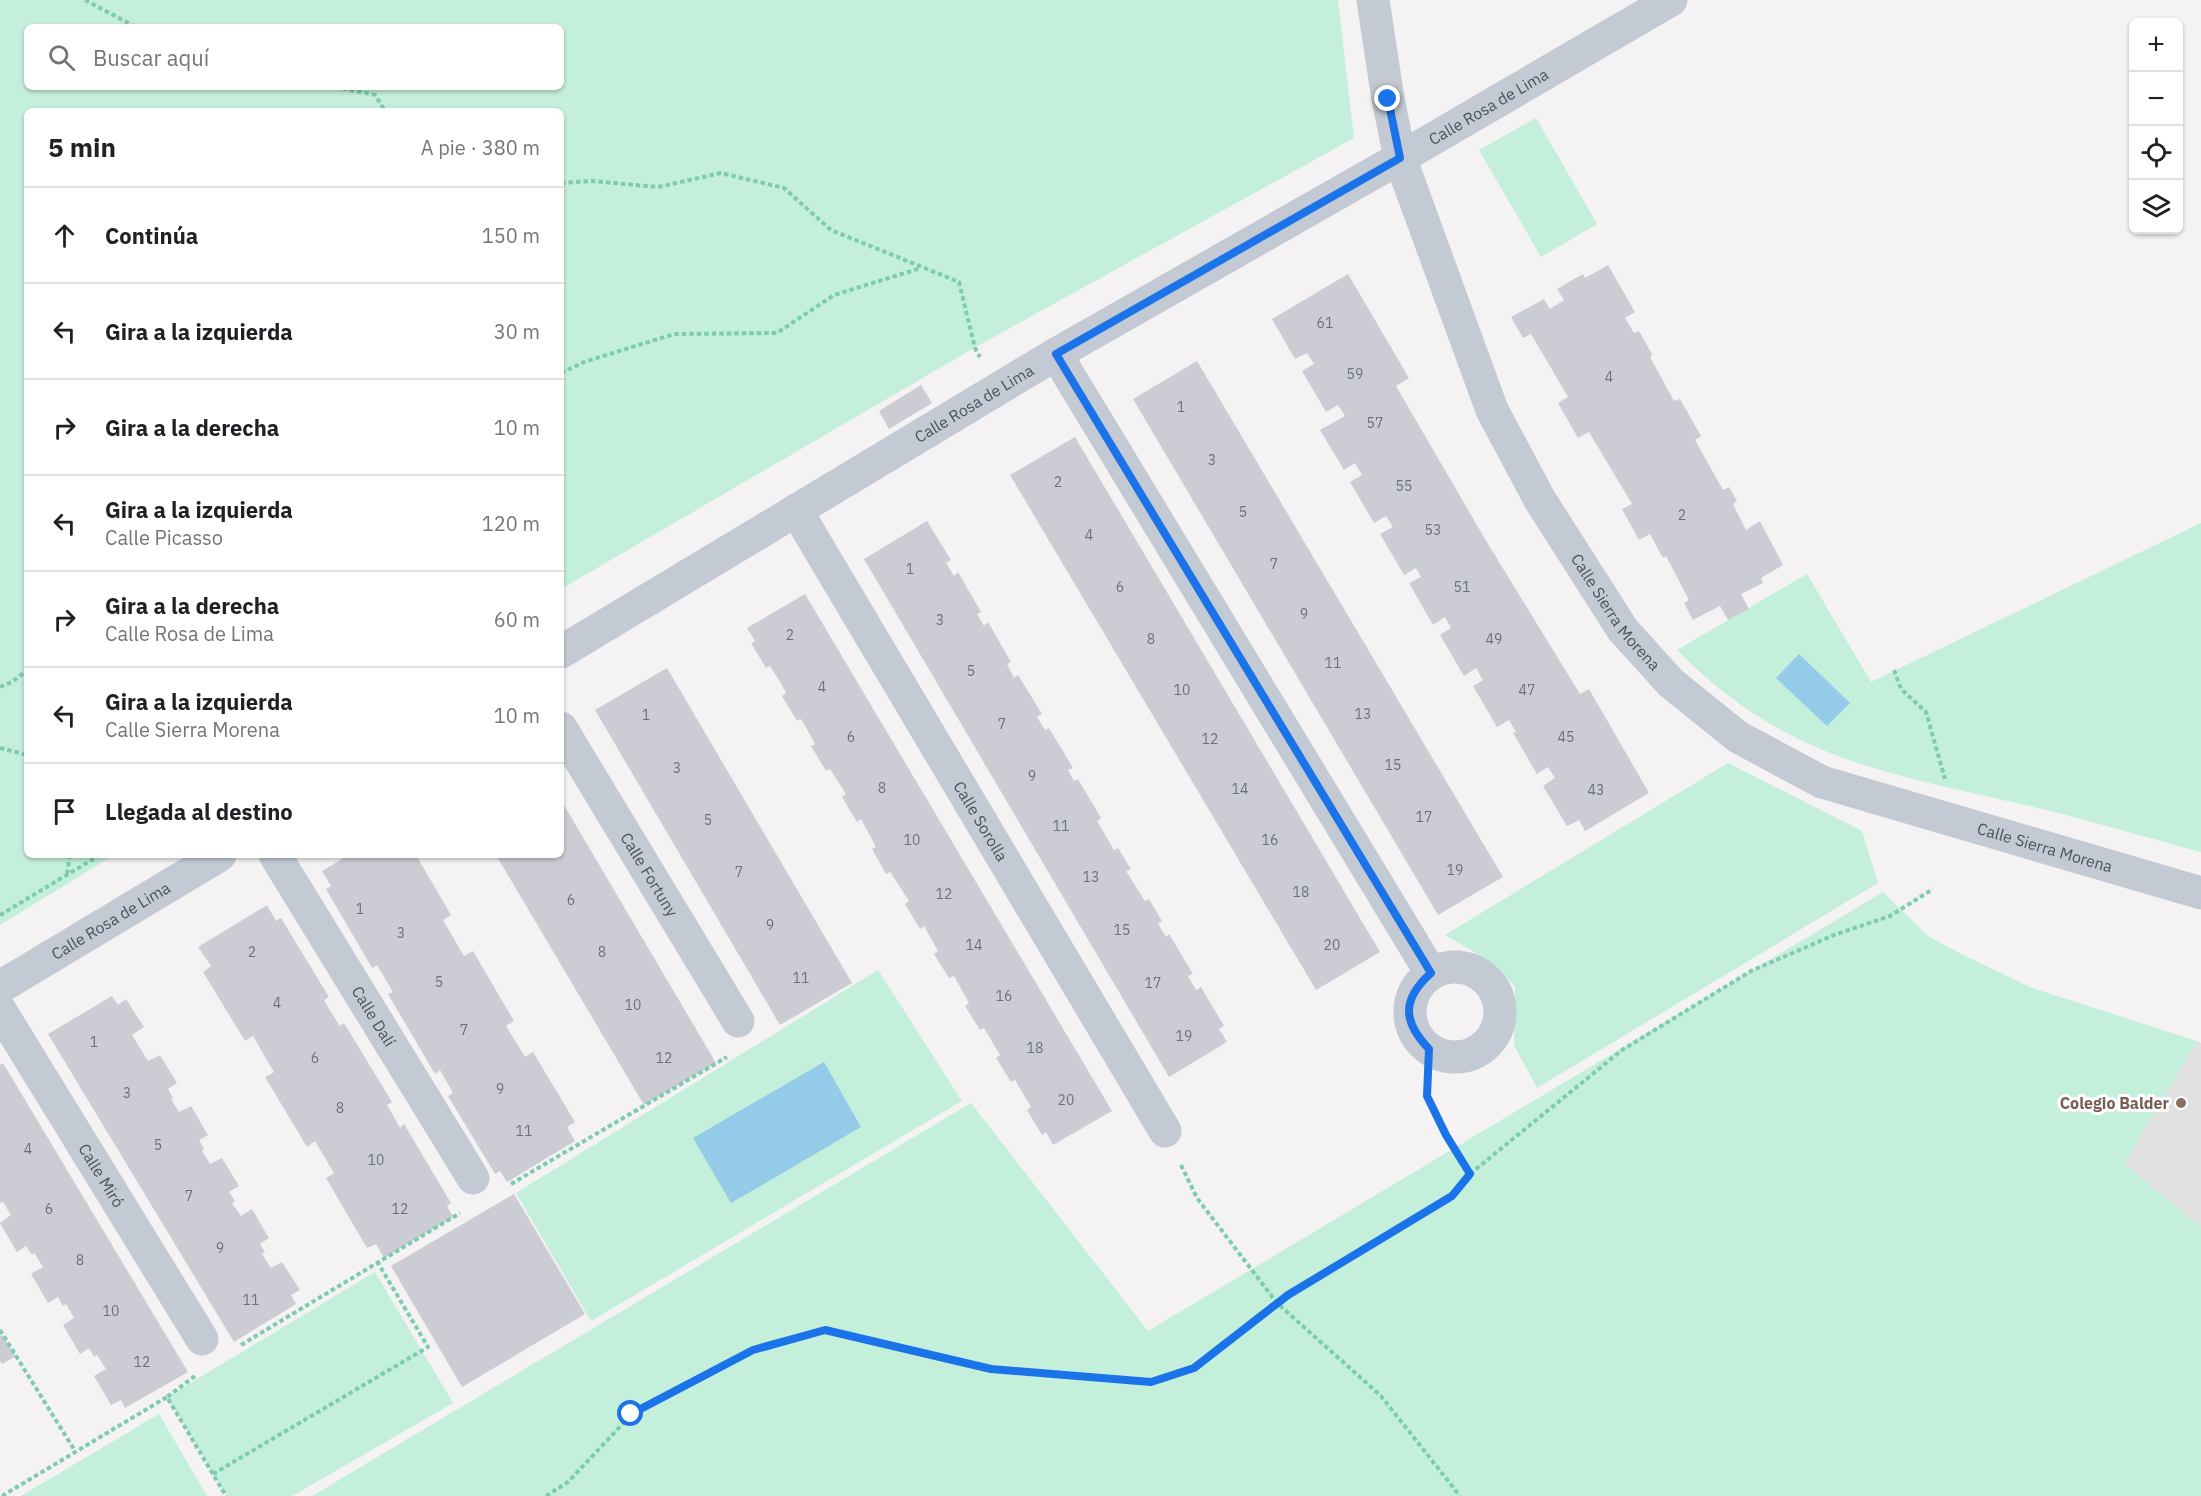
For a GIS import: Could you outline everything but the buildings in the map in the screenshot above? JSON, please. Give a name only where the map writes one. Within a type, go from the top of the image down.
[{"type":"street","name":"Calle Sierra Morena","points":[[1373,0],[1388,99],[1400,158],[1492,410],[1540,500],[1623,630],[1671,683],[1738,737],[1822,782],[2201,893]]},
{"type":"street","name":"Calle Rosa de Lima","points":[[564,650],[1056,354],[1671,0]]},
{"type":"street","points":[[1056,354],[1431,973]]},
{"type":"street","name":"Calle Sorolla","points":[[796,510],[1165,1131]]},
{"type":"street","name":"Calle Fortuny","points":[[564,733],[738,1021]]},
{"type":"street","name":"Calle Rosa de Lima","points":[[0,987],[215,858]]},
{"type":"street","name":"Calle Dalí","points":[[277,858],[472,1178]]},
{"type":"street","points":[[1449,966],[1468,968],[1485,977],[1496,993],[1500,1011],[1497,1028],[1489,1041],[1476,1052],[1460,1057],[1444,1056],[1429,1049],[1416,1036],[1409,1020],[1410,1001],[1418,985],[1431,973],[1449,966]]},
{"type":"street","name":"Calle Miró","points":[[0,1010],[202,1339]]},
{"type":"path","points":[[85,0],[130,24]]},
{"type":"path","points":[[350,90],[375,95],[383,108]]},
{"type":"path","points":[[564,183],[592,181],[657,187],[722,174],[784,188],[831,230],[959,282],[975,348],[998,389]]},
{"type":"path","points":[[564,372],[584,362],[674,334],[777,333],[834,295],[922,267]]},
{"type":"path","points":[[1894,670],[1901,689],[1926,712],[1946,782],[1931,815]]},
{"type":"path","points":[[0,687],[12,682],[24,672]]},
{"type":"path","points":[[0,748],[24,754]]},
{"type":"path","points":[[66,875],[69,858]]},
{"type":"path","points":[[0,915],[95,858]]},
{"type":"path","points":[[546,1496],[568,1482],[631,1414],[753,1350],[825,1330],[991,1369],[1151,1382],[1194,1368],[1288,1295],[1452,1196],[1470,1174],[1622,1050],[1751,971],[1834,935],[1890,916],[1933,888]]},
{"type":"path","points":[[505,1187],[751,1043],[738,1021]]},
{"type":"path","points":[[1429,1049],[1427,1096],[1446,1135],[1470,1174]]},
{"type":"path","points":[[1165,1131],[1197,1198],[1277,1303],[1381,1396],[1460,1496]]},
{"type":"path","points":[[238,1347],[465,1210]]},
{"type":"path","points":[[213,1474],[428,1347],[378,1263]]},
{"type":"path","points":[[0,1330],[75,1451]]},
{"type":"path","points":[[2,1496],[167,1397],[201,1372]]},
{"type":"path","points":[[167,1397],[225,1496]]},
{"type":"shaded area","name":"Colegio Balder","points":[[2197,1041],[2201,1043],[2201,1227],[2124,1164]]},
{"type":"green space","points":[[0,0],[1338,0],[1354,138],[981,344],[564,587],[564,108],[24,108],[24,858],[109,858],[0,925]]},
{"type":"green space","points":[[1536,118],[1597,224],[1541,257],[1479,150]]},
{"type":"green space","points":[[2201,523],[2201,852],[2072,817],[1902,776],[1840,757],[1781,730],[1739,704],[1677,650],[1807,574],[1871,682]]},
{"type":"green space","points":[[1728,763],[1862,831],[1878,883],[1537,1088],[1514,1045],[1515,986],[1483,957],[1445,935]]},
{"type":"green space","points":[[1883,892],[1928,936],[2032,988],[2197,1041],[2124,1164],[2201,1227],[2201,1496],[312,1496],[971,1103],[1148,1331]]},
{"type":"green space","points":[[878,970],[962,1101],[591,1321],[516,1193]]},
{"type":"green space","points":[[375,1272],[453,1403],[292,1496],[227,1496],[167,1397]]},
{"type":"green space","points":[[159,1414],[207,1496],[21,1496]]},
{"type":"water","points":[[1799,654],[1850,703],[1827,726],[1776,678]]},
{"type":"water","points":[[824,1062],[861,1127],[731,1203],[693,1138]]},
{"type":"place","name":"Colegio Balder","points":[[2181,1103]]},
{"type":"route","points":[[631,1414],[753,1350],[825,1330],[991,1369],[1151,1382],[1194,1368],[1288,1295],[1452,1196],[1470,1174],[1446,1135],[1427,1096],[1429,1049],[1416,1036],[1409,1020],[1410,1001],[1418,985],[1431,973],[1056,354],[1400,158],[1388,99]]}]
